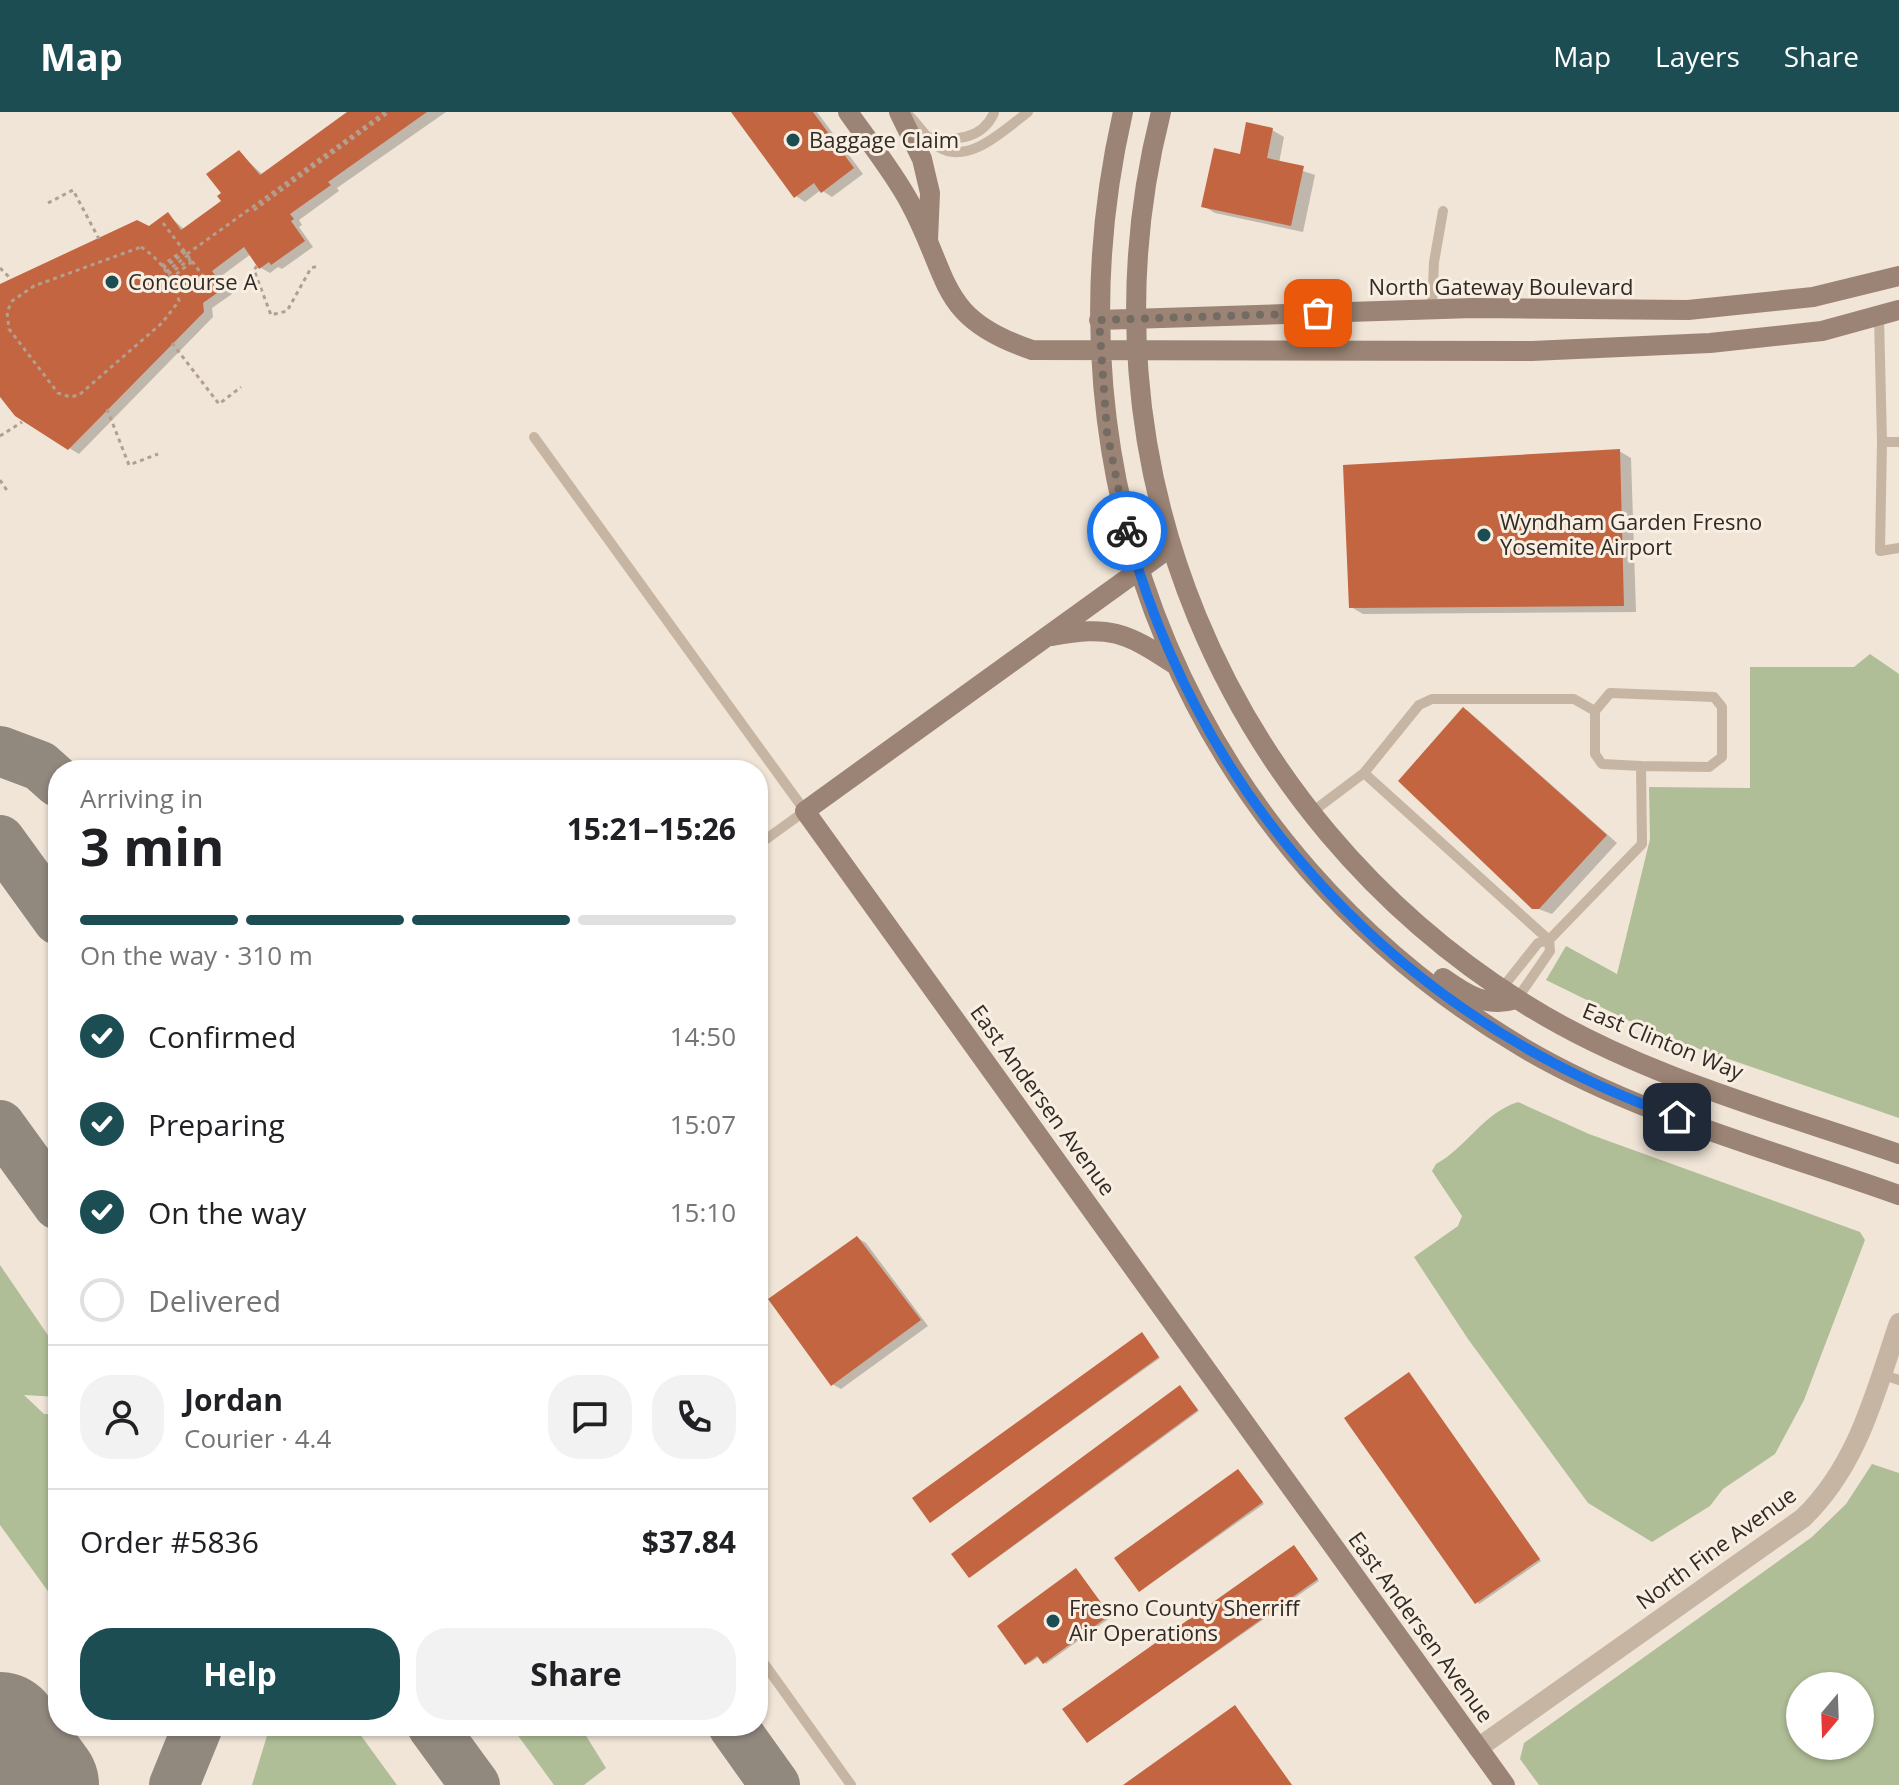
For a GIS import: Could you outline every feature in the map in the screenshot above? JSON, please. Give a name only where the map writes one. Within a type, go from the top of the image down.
[{"type":"main road","points":[[848,112],[911,205],[943,285],[966,316],[995,337],[1032,350],[1138,353],[1532,351],[1679,344],[1822,331],[1889,313]]},
{"type":"main road","points":[[902,112],[922,159],[930,193],[928,248]]},
{"type":"main road","points":[[1123,112],[1103,222],[1099,320],[1109,448],[1139,570],[1174,664],[1245,789],[1284,843],[1339,904],[1390,953],[1443,996],[1548,1061],[1623,1097],[1899,1195]]},
{"type":"main road","name":"East Clinton Way","points":[[1161,112],[1140,232],[1137,319],[1146,439],[1171,547],[1194,613],[1223,677],[1264,749],[1310,813],[1397,908],[1449,952],[1509,994],[1622,1054],[1899,1154]]},
{"type":"main road","name":"North Gateway Boulevard","points":[[1099,320],[1432,310],[1677,310],[1813,297],[1899,276]]},
{"type":"main road","points":[[1677,310],[1679,344]]},
{"type":"main road","points":[[805,811],[1171,547]]},
{"type":"main road","points":[[1044,638],[1089,629],[1107,630],[1136,638],[1174,664]]},
{"type":"main road","name":"East Andersen Avenue","points":[[805,811],[1505,1785]]},
{"type":"main road","points":[[1339,904],[1464,993],[1491,1002],[1509,994]]},
{"type":"street","name":"North Fine Avenue","points":[[1478,1748],[1803,1518],[1842,1473],[1890,1377],[1899,1323]]},
{"type":"lane","points":[[902,112],[943,149],[964,152],[983,144],[1028,112]]},
{"type":"lane","points":[[926,136],[963,139],[987,124],[994,113]]},
{"type":"lane","points":[[1432,310],[1434,262],[1443,211]]},
{"type":"lane","points":[[1889,313],[1880,551],[1899,548]]},
{"type":"lane","points":[[534,437],[805,811],[768,838]]},
{"type":"lane","points":[[1882,442],[1899,442]]},
{"type":"lane","points":[[1610,693],[1714,697],[1722,707],[1722,757],[1709,767],[1641,766],[1602,764],[1595,754],[1595,711],[1610,693]]},
{"type":"lane","points":[[1310,813],[1364,773],[1419,705],[1432,699],[1574,699],[1595,711]]},
{"type":"lane","points":[[1509,994],[1538,943],[1549,940],[1642,844],[1641,766]]},
{"type":"lane","points":[[1364,773],[1549,940],[1550,951],[1509,994]]},
{"type":"lane","points":[[768,1669],[851,1785]]},
{"type":"path","points":[[254,210],[387,112]]},
{"type":"path","points":[[166,272],[387,112]]},
{"type":"path","points":[[48,203],[73,190],[99,239]]},
{"type":"path","points":[[163,223],[210,285]]},
{"type":"path","points":[[166,272],[179,301],[162,323],[79,395],[70,397],[58,393],[9,329],[7,312],[12,301],[34,286],[141,247],[166,272],[175,274],[177,278],[175,275],[184,268],[186,256]]},
{"type":"path","points":[[166,272],[186,256]]},
{"type":"path","points":[[257,266],[254,270],[271,315],[287,311],[311,268],[318,266]]},
{"type":"path","points":[[0,268],[11,279]]},
{"type":"path","points":[[172,343],[219,404],[241,387]]},
{"type":"path","points":[[107,409],[129,465],[158,454]]},
{"type":"path","points":[[0,436],[22,422]]},
{"type":"path","points":[[0,480],[8,492]]},
{"type":"green space","points":[[1870,654],[1899,674],[1899,1118],[1656,1034],[1546,980],[1566,946],[1617,974],[1650,839],[1649,787],[1750,788],[1750,667],[1854,667]]},
{"type":"green space","points":[[1518,1102],[1589,1134],[1860,1232],[1865,1240],[1804,1400],[1775,1454],[1723,1489],[1710,1506],[1652,1542],[1588,1503],[1468,1339],[1414,1257],[1458,1226],[1462,1216],[1432,1171],[1436,1164],[1495,1114]]},
{"type":"green space","points":[[0,1265],[48,1335],[48,1396],[24,1395],[44,1414],[48,1414],[48,1591],[0,1525]]},
{"type":"green space","points":[[1872,1464],[1899,1473],[1899,1785],[1539,1785],[1520,1759],[1524,1743],[1812,1537],[1846,1504]]},
{"type":"green space","points":[[267,1736],[361,1736],[397,1785],[252,1785]]},
{"type":"green space","points":[[518,1736],[586,1736],[606,1768],[584,1785],[554,1785]]},
{"type":"building","name":"Concourse A","points":[[347,112],[427,112],[328,182],[331,185],[290,214],[294,219],[291,221],[305,241],[271,265],[269,262],[259,269],[244,247],[212,271],[224,288],[203,303],[204,312],[68,450],[15,416],[0,397],[0,284],[137,220],[149,226],[168,212],[181,230],[221,201],[217,196],[221,193],[206,174],[239,150],[260,175]]},
{"type":"building","name":"Baggage Claim","points":[[731,112],[813,112],[854,168],[821,193],[814,183],[794,198]]},
{"type":"building","points":[[1246,122],[1273,128],[1267,158],[1304,166],[1291,226],[1201,207],[1214,148],[1240,154]]},
{"type":"building","name":"Wyndham Garden Fresno Yosemite Airport","points":[[1620,449],[1624,606],[1349,608],[1343,465]]},
{"type":"building","points":[[1463,707],[1607,835],[1539,909],[1532,909],[1398,781]]},
{"type":"building","points":[[857,1236],[921,1320],[831,1386],[768,1299]]},
{"type":"building","points":[[1142,1332],[1159,1357],[930,1523],[912,1498]]},
{"type":"building","points":[[1409,1372],[1540,1559],[1475,1604],[1344,1418]]},
{"type":"building","points":[[1180,1385],[1198,1410],[969,1578],[951,1554]]},
{"type":"building","points":[[1238,1469],[1263,1502],[1139,1592],[1114,1558]]},
{"type":"building","points":[[1294,1545],[1318,1579],[1087,1743],[1062,1709]]},
{"type":"building","name":"Fresno County Sherriff Air Operations","points":[[1076,1568],[1110,1615],[1043,1664],[1037,1656],[1025,1665],[997,1626]]},
{"type":"building","points":[[1235,1705],[1292,1785],[1123,1785]]},
{"type":"taxiway","points":[[0,751],[40,766],[48,773]]},
{"type":"taxiway","points":[[0,840],[48,906]]},
{"type":"taxiway","points":[[0,1125],[48,1191]]},
{"type":"taxiway","points":[[174,1785],[194,1736]]},
{"type":"taxiway","points":[[439,1736],[475,1785]]},
{"type":"taxiway","points":[[740,1736],[775,1785]]},
{"type":"taxiway","points":[[32,1778],[41,1785]]},
{"type":"runway","points":[[0,1733],[38,1785]]},
{"type":"way so far","points":[[1127,531],[1109,448],[1099,320],[1318,313]]},
{"type":"place","name":"Baggage Claim","points":[[793,140]]},
{"type":"place","name":"Concourse A","points":[[112,282]]},
{"type":"place","name":"Wyndham Garden Fresno Yosemite Airport","points":[[1484,535]]},
{"type":"place","name":"Fresno County Sherriff Air Operations","points":[[1053,1621]]},
{"type":"route","points":[[1127,531],[1154,615],[1190,697],[1259,810],[1339,904],[1416,975],[1494,1030],[1602,1088],[1677,1117]]}]
